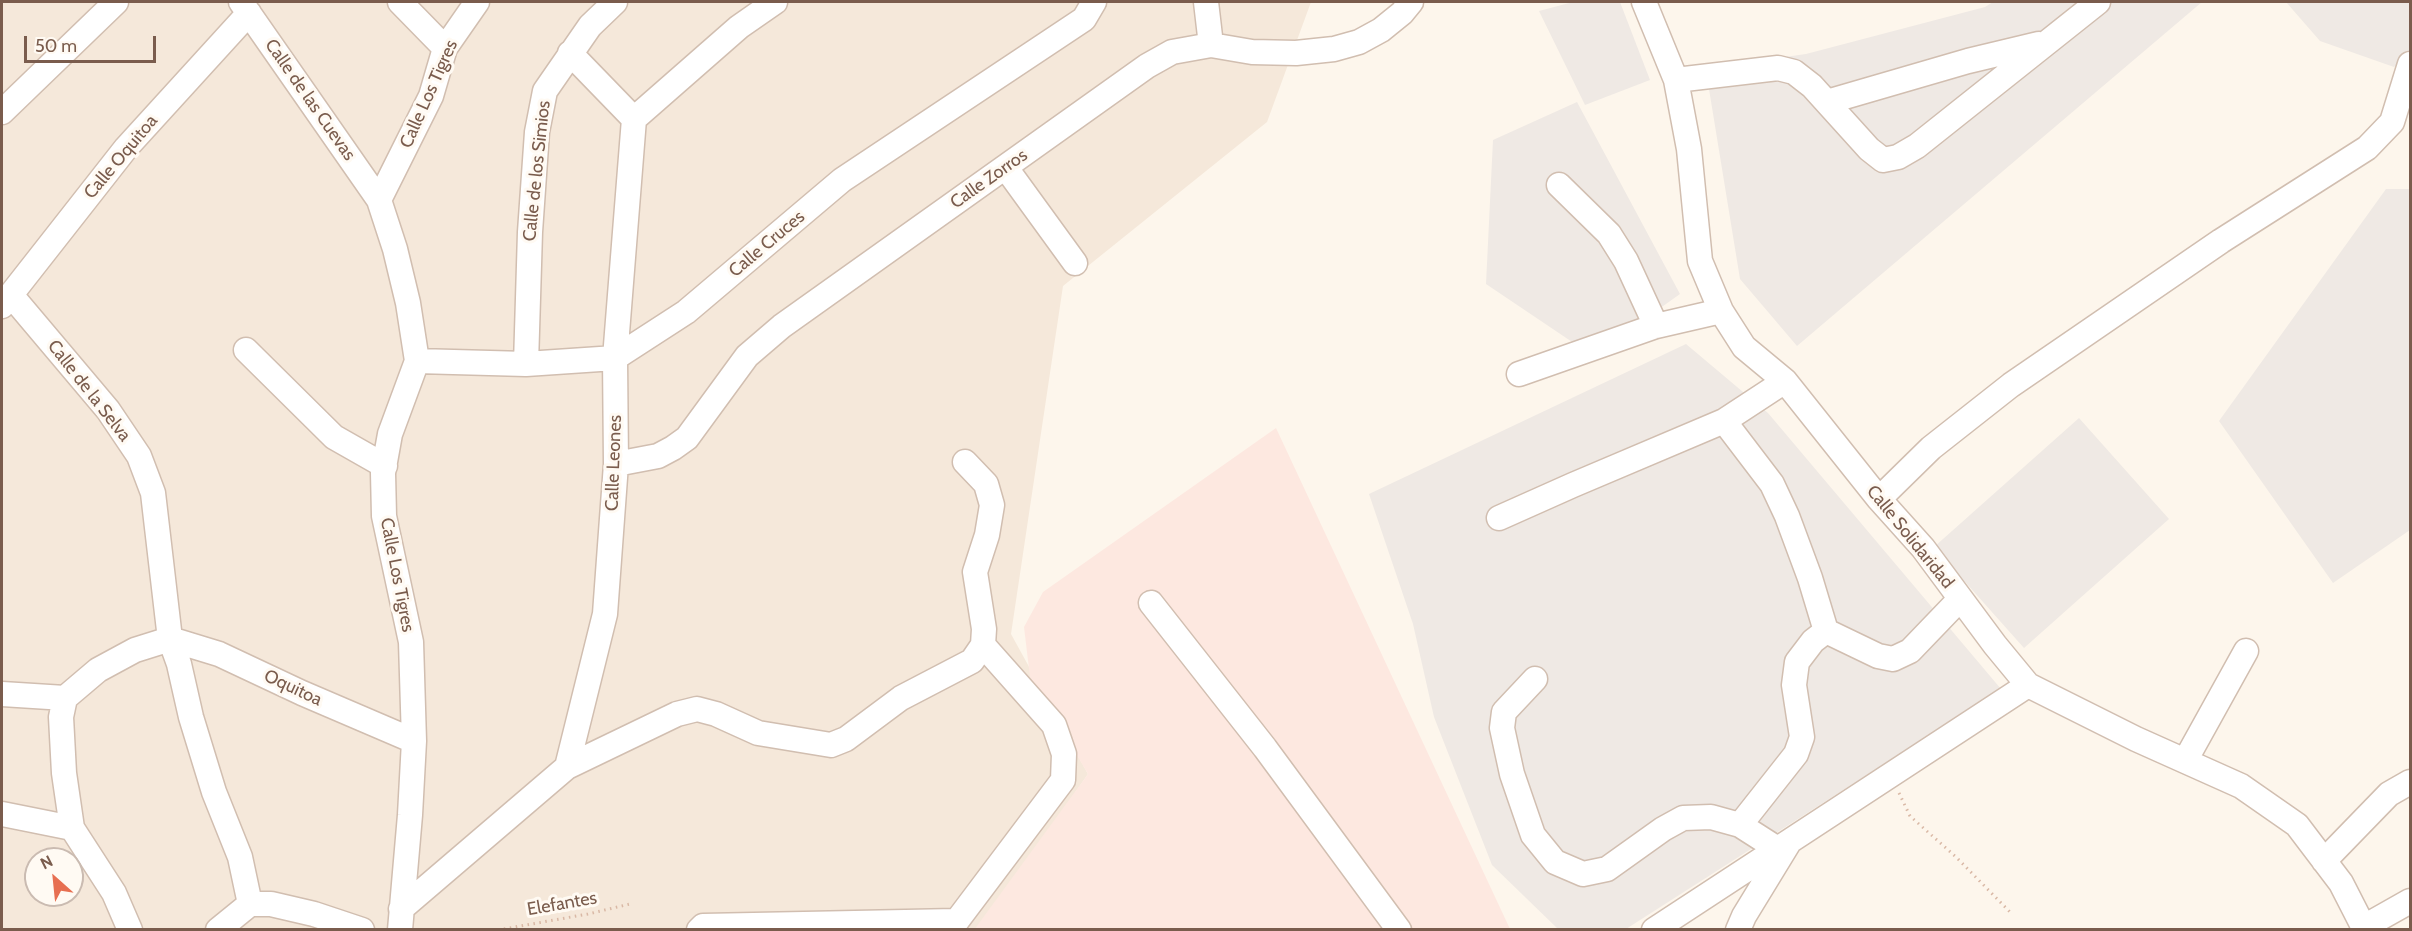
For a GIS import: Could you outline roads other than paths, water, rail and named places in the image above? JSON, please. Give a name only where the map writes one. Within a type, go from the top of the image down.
[{"type":"street","points":[[2,112],[116,2]]},
{"type":"street","points":[[400,2],[445,48]]},
{"type":"street","name":"Calle Los Tigres","points":[[400,920],[414,741],[411,642],[384,516],[385,466],[390,434],[417,361],[408,303],[395,249],[378,200],[432,96],[445,48],[477,2]]},
{"type":"street","name":"Calle de los Simios","points":[[526,364],[530,232],[537,132],[545,91],[590,26],[615,2]]},
{"type":"street","points":[[570,53],[634,119],[739,27],[775,2]]},
{"type":"street","points":[[1206,2],[1211,45]]},
{"type":"street","name":"Calle Zorros","points":[[616,464],[658,456],[674,448],[687,438],[747,356],[782,326],[1147,66],[1172,52],[1211,45],[1252,52],[1296,53],[1334,50],[1359,42],[1381,30],[1402,14],[1411,2]]},
{"type":"street","name":"Calle Solidaridad","points":[[1644,2],[1676,80],[1689,149],[1700,261],[1721,311],[1744,346],[1785,381],[1879,499],[1923,549],[2028,686],[2241,786],[2297,825],[2341,883],[2364,928]]},
{"type":"street","points":[[1676,80],[1778,68],[1794,72],[1812,86],[1869,149],[1884,160],[1898,157],[1917,146],[2098,2]]},
{"type":"street","name":"Calle de las Cuevas","points":[[245,7],[378,200]]},
{"type":"street","name":"Calle Oquitoa","points":[[6,301],[126,148],[245,7]]},
{"type":"street","name":"Calle Cruces","points":[[417,361],[526,364],[615,358],[686,312],[842,180],[1085,7]]},
{"type":"street","points":[[1827,102],[1968,60],[2046,43]]},
{"type":"street","points":[[1879,499],[1931,448],[2011,385],[2221,241],[2367,148],[2392,122],[2410,64]]},
{"type":"street","name":"Calle Leones","points":[[567,767],[605,614],[616,464],[615,358],[634,119]]},
{"type":"street","points":[[1006,168],[1075,263]]},
{"type":"street","points":[[1559,185],[1609,234],[1626,261],[1656,326]]},
{"type":"street","name":"Calle de la Selva","points":[[6,301],[108,410],[140,456],[153,493],[170,639],[214,792],[240,857],[250,904]]},
{"type":"street","points":[[1520,374],[1656,326],[1721,311]]},
{"type":"street","points":[[246,350],[334,437],[385,466]]},
{"type":"street","points":[[1500,518],[1573,484],[1724,421],[1785,381]]},
{"type":"street","points":[[1724,421],[1772,484],[1810,578],[1826,631],[1878,656],[1893,659],[1911,651],[1960,599]]},
{"type":"street","points":[[400,920],[567,767],[677,714],[697,709],[716,714],[758,733],[831,746],[846,739],[901,698],[972,661],[983,645],[984,629],[975,572],[987,536],[992,505],[986,484],[965,462]]},
{"type":"street","points":[[1151,603],[1264,747],[1399,930]]},
{"type":"street","points":[[1740,825],[1796,754],[1802,737],[1794,686],[1797,662],[1813,641],[1826,631]]},
{"type":"street","points":[[130,930],[114,893],[72,828],[64,773],[61,717],[65,698],[107,665],[135,650],[170,639]]},
{"type":"street","name":"Oquitoa","points":[[170,639],[219,654],[414,741]]},
{"type":"street","points":[[699,930],[703,926],[953,925],[1063,780],[1064,754],[1054,725],[983,645]]},
{"type":"street","points":[[2185,761],[2246,651]]},
{"type":"street","points":[[1535,679],[1504,712],[1502,728],[1512,774],[1533,835],[1555,862],[1583,874],[1607,868],[1663,829],[1683,818],[1711,817],[1740,825],[1783,844]]},
{"type":"street","points":[[1654,930],[2028,686]]},
{"type":"street","points":[[2,694],[65,698]]},
{"type":"street","points":[[2324,861],[2389,794],[2410,782]]},
{"type":"street","points":[[2,814],[72,828]]},
{"type":"street","points":[[1738,930],[1783,844]]},
{"type":"street","points":[[2364,928],[2410,901]]},
{"type":"street","points":[[218,930],[250,904],[282,907],[362,930]]}]
